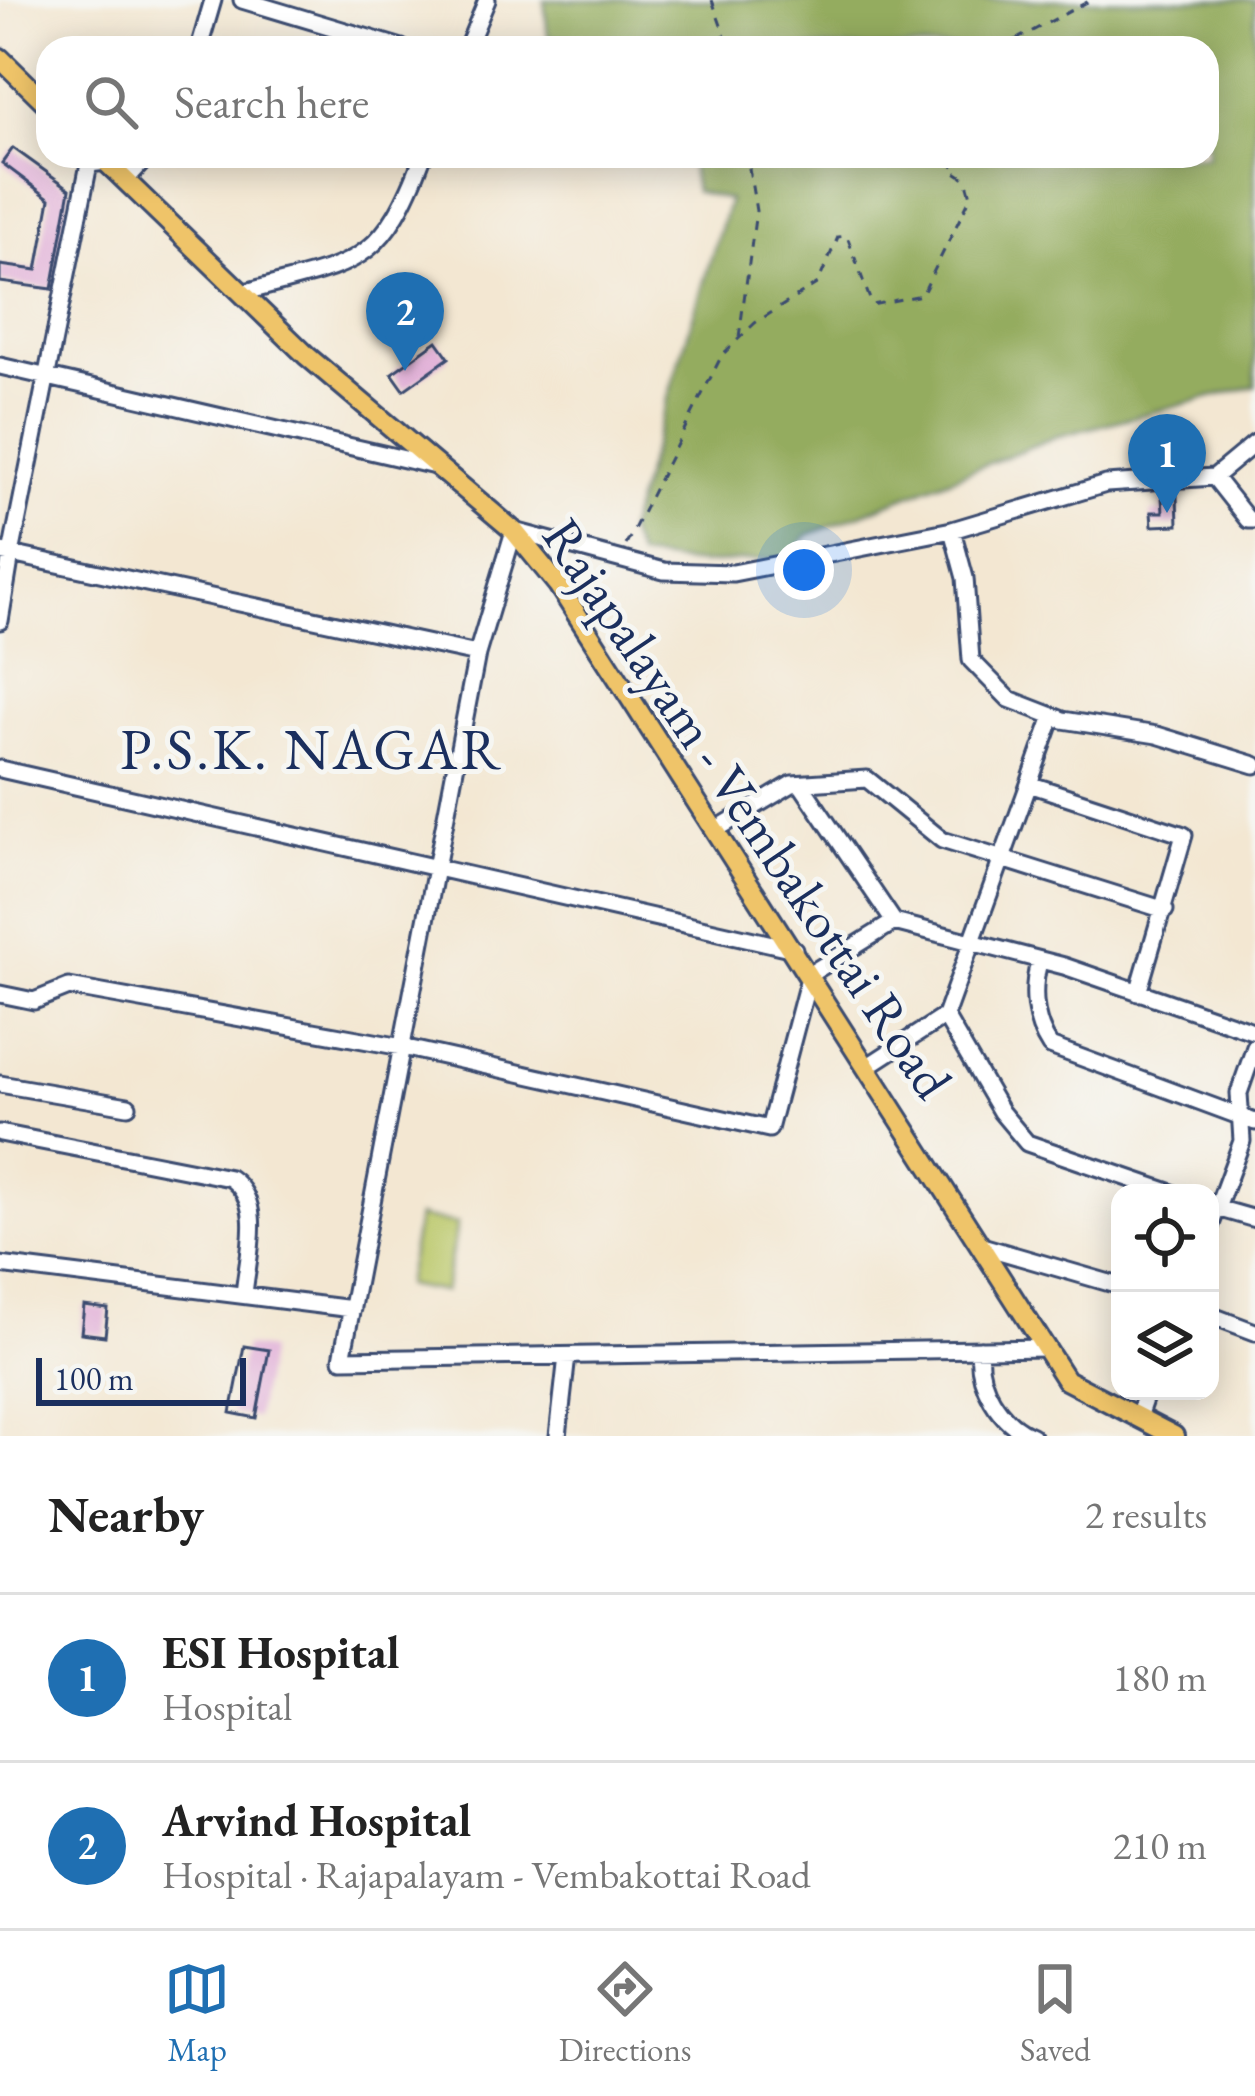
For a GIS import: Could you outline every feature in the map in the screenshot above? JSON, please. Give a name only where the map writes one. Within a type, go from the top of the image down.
[{"type":"main road","points":[[0,58],[36,93]]},
{"type":"main road","name":"Rajapalayam - Vembakottai Road","points":[[112,168],[242,293],[514,532],[558,585],[1066,1380],[1162,1433]]},
{"type":"street","points":[[202,36],[213,0]]},
{"type":"street","points":[[242,0],[362,36]]},
{"type":"street","points":[[472,36],[487,0]]},
{"type":"street","points":[[0,621],[5,553],[49,376],[87,168]]},
{"type":"street","points":[[125,181],[137,168]]},
{"type":"street","points":[[242,293],[351,262],[384,239],[405,205],[419,168]]},
{"type":"street","points":[[0,366],[438,467]]},
{"type":"street","points":[[1046,1348],[342,1359],[477,654],[514,532],[664,571],[734,573],[952,530],[1106,484],[1214,477],[1255,443]]},
{"type":"street","points":[[1232,462],[1255,460]]},
{"type":"street","points":[[1214,477],[1248,520],[1255,520]]},
{"type":"street","points":[[952,530],[965,578],[971,660],[1009,699],[1053,716],[1157,735],[1255,765]]},
{"type":"street","points":[[5,553],[477,654]]},
{"type":"street","points":[[868,1066],[945,1016],[1053,716]]},
{"type":"street","points":[[0,769],[794,949]]},
{"type":"street","points":[[716,829],[792,784],[867,779],[942,840],[1165,910]]},
{"type":"street","points":[[1030,784],[1184,835],[1138,993]]},
{"type":"street","points":[[802,786],[894,922],[972,939],[1255,1032]]},
{"type":"street","points":[[0,994],[34,1001],[69,987],[402,1047],[769,1130],[810,974],[894,922]]},
{"type":"street","points":[[1039,962],[1034,979],[1038,1028],[1050,1046],[1248,1119]]},
{"type":"street","points":[[945,1016],[1001,1112],[1027,1143],[1146,1184]]},
{"type":"street","points":[[1219,1196],[1248,1119],[1239,1093],[1255,1047]]},
{"type":"street","points":[[0,1084],[128,1106]]},
{"type":"street","points":[[0,1133],[230,1178],[246,1190],[252,1204],[244,1295]]},
{"type":"street","points":[[1219,1209],[1255,1219]]},
{"type":"street","points":[[982,1246],[1111,1283]]},
{"type":"street","points":[[0,1265],[352,1309]]},
{"type":"street","points":[[1219,1318],[1255,1332]]},
{"type":"street","points":[[980,1349],[977,1370],[988,1396],[1032,1436]]},
{"type":"street","points":[[558,1436],[567,1355]]},
{"type":"street","points":[[1138,1418],[1144,1400]]},
{"type":"path","points":[[712,0],[725,36]]},
{"type":"path","points":[[1022,36],[1090,0]]},
{"type":"path","points":[[739,339],[756,211],[749,168]]},
{"type":"path","points":[[620,557],[722,355],[818,283],[838,237],[847,236],[872,305],[922,295],[970,196],[966,179],[952,168]]},
{"type":"green space","points":[[544,0],[1255,0],[1255,386],[1055,437],[808,535],[788,558],[700,564],[638,557],[627,531],[729,200],[695,191],[691,168],[1219,168],[1219,36],[548,36]]},
{"type":"green space","points":[[418,1217],[457,1224],[444,1292],[405,1285]]},
{"type":"building","points":[[13,148],[70,189],[52,289],[0,282],[0,265],[37,270],[50,199],[2,163]]},
{"type":"building","points":[[437,341],[449,358],[404,390],[392,373]]},
{"type":"building","points":[[1177,496],[1178,525],[1152,526],[1151,512],[1163,512],[1162,497]]},
{"type":"building","points":[[84,1306],[108,1309],[105,1336],[81,1333]]},
{"type":"building","points":[[244,1346],[269,1350],[256,1418],[231,1413]]},
{"type":"place","name":"Arvind Hospital","points":[[405,371]]},
{"type":"place","name":"ESI Hospital","points":[[1167,513]]},
{"type":"district","name":"P.S.K. NAGAR","points":[[312,749]]}]
